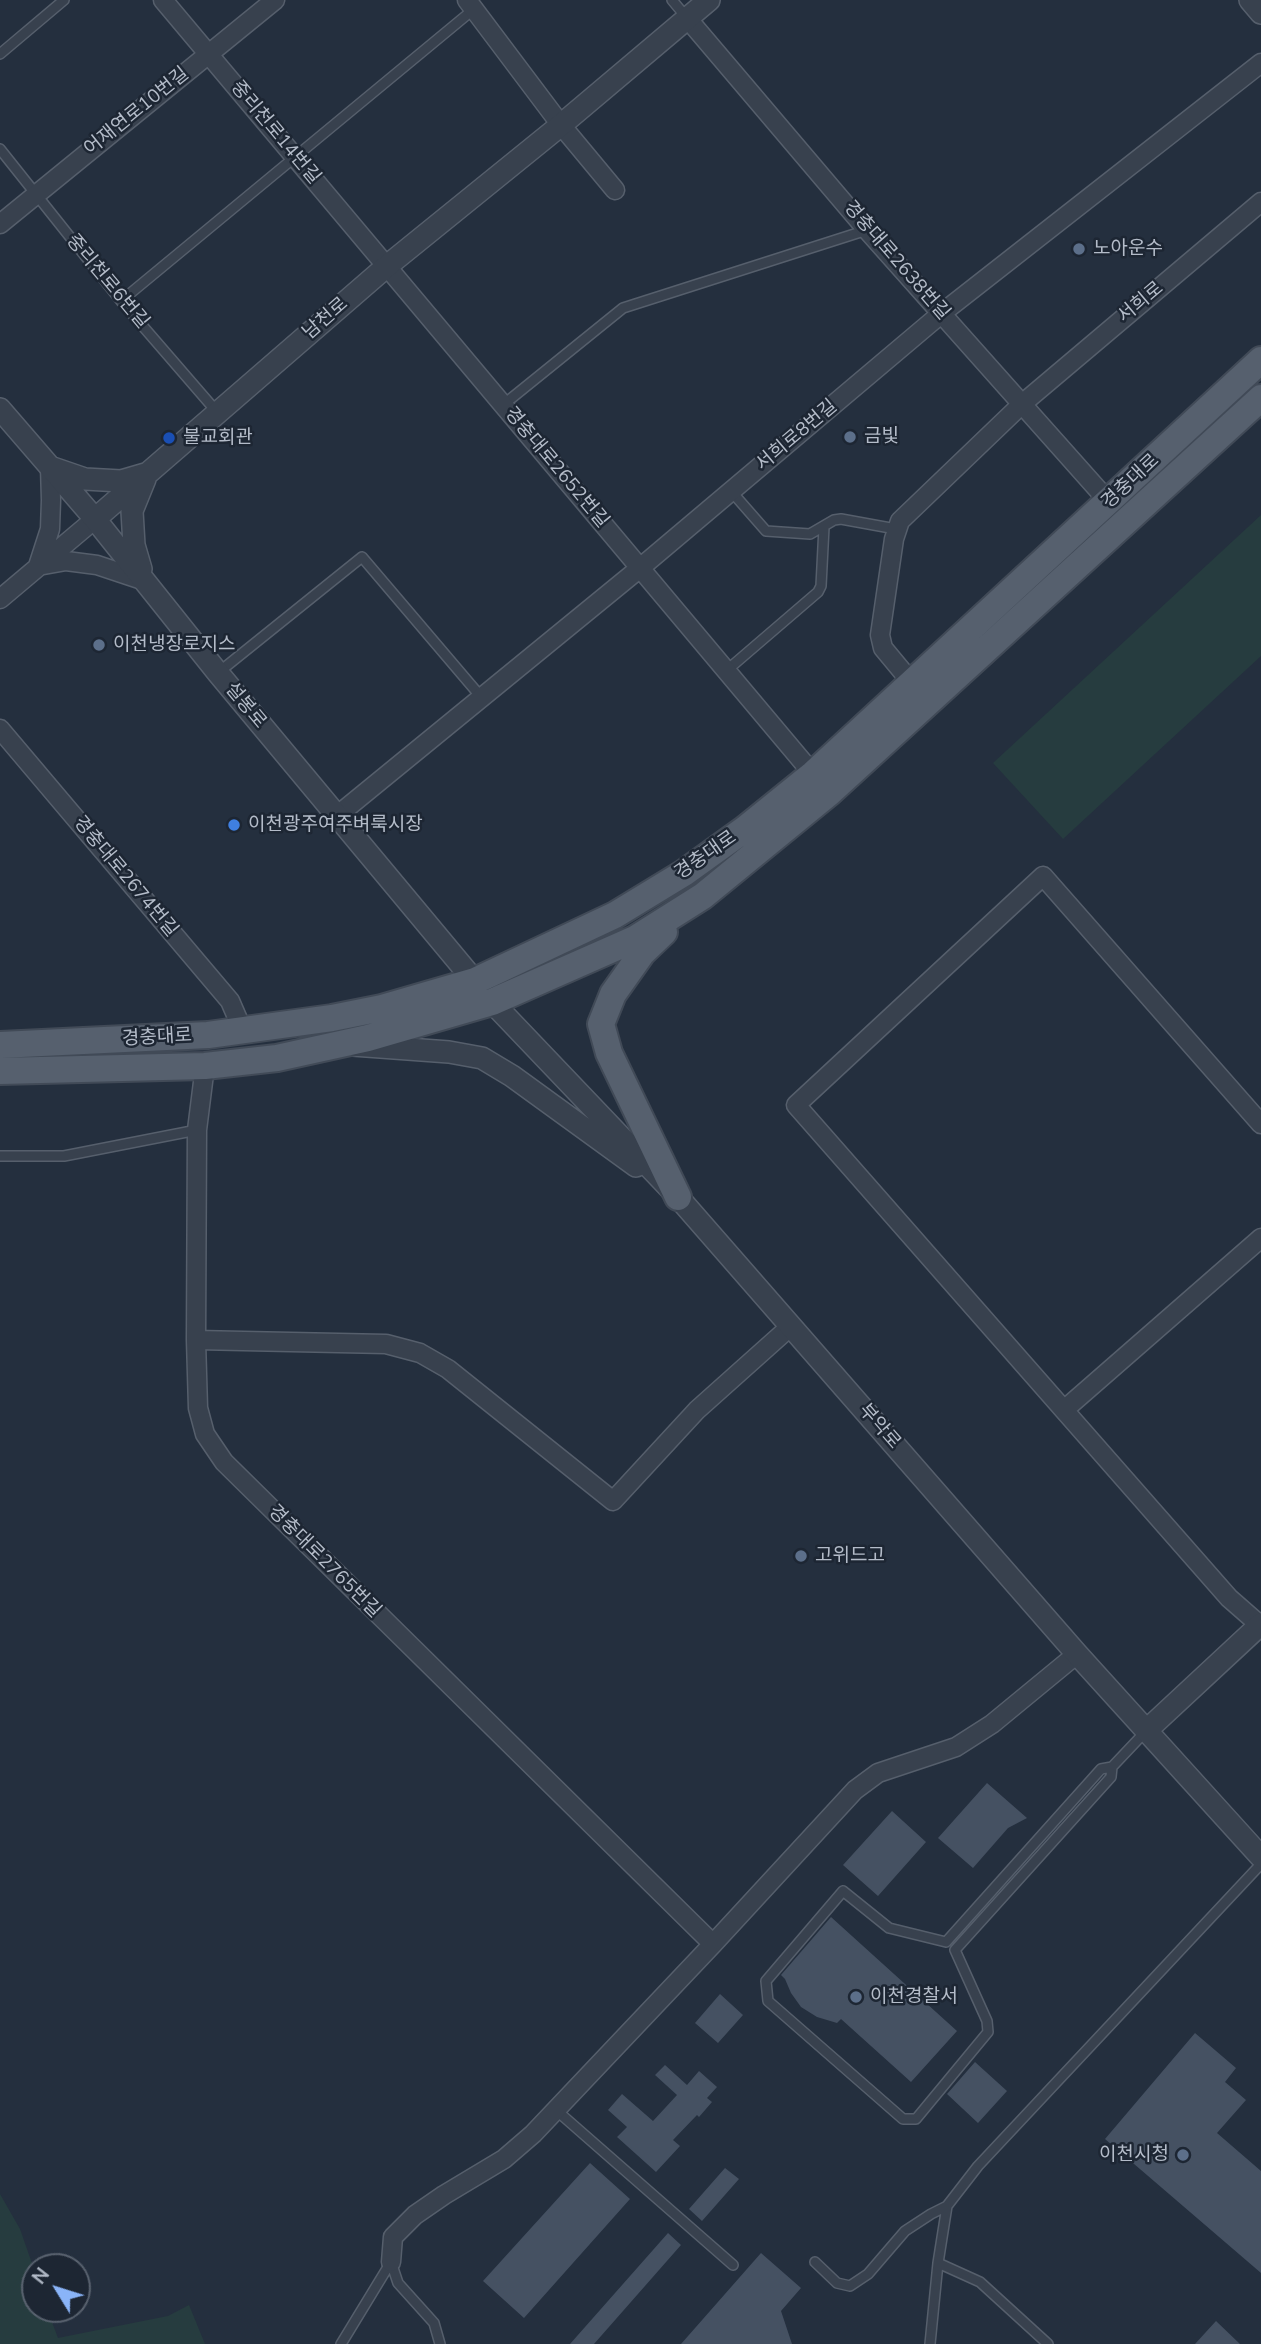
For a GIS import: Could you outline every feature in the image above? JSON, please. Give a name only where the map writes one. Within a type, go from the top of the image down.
[{"type":"main road","name":"경충대로","points":[[0,1045],[208,1035],[332,1018],[382,1008],[475,981],[627,908],[684,873],[745,829],[813,774],[1261,360]]},
{"type":"main road","name":"경충대로","points":[[0,1071],[205,1066],[277,1058],[340,1044],[492,1002],[635,939],[703,896],[829,793],[1261,398]]},
{"type":"main road","points":[[678,1197],[608,1053],[601,1024],[613,994],[642,953],[703,896]]},
{"type":"street","name":"중리천로14번길","points":[[163,0],[387,266]]},
{"type":"street","name":"어재연로10번길","points":[[0,224],[275,0]]},
{"type":"street","name":"남천로","points":[[95,519],[387,266],[561,125],[709,0]]},
{"type":"street","points":[[1250,0],[1261,13]]},
{"type":"street","points":[[471,4],[561,125],[615,190]]},
{"type":"street","name":"경충대로2638번길","points":[[687,18],[867,230],[1109,502]]},
{"type":"street","name":"서희로8번길","points":[[338,815],[640,568],[942,313],[1261,64]]},
{"type":"street","name":"서희로","points":[[1022,404],[1261,202]]},
{"type":"street","name":"경충대로2652번길","points":[[387,266],[813,774]]},
{"type":"street","points":[[912,683],[883,648],[880,635],[896,529],[906,514],[1022,404]]},
{"type":"street","name":"설봉로","points":[[0,409],[95,519],[218,673],[492,1002]]},
{"type":"street","points":[[38,566],[50,529],[50,467],[85,479],[121,481],[147,474]]},
{"type":"street","points":[[145,581],[134,545],[132,511],[147,474]]},
{"type":"street","points":[[0,598],[95,519]]},
{"type":"street","points":[[38,566],[66,561],[97,565],[145,581]]},
{"type":"street","name":"경충대로2674번길","points":[[0,729],[230,1002],[243,1031]]},
{"type":"street","points":[[1147,1730],[1261,1625],[1229,1598],[796,1105],[1043,876],[1261,1125]]},
{"type":"street","name":"부악로","points":[[492,1002],[678,1197],[1077,1654],[1261,1857]]},
{"type":"street","points":[[340,1044],[449,1052],[482,1058],[512,1076],[678,1197]]},
{"type":"street","name":"경충대로2765번길","points":[[205,1066],[197,1130],[196,1340],[198,1408],[205,1434],[223,1462],[713,1944]]},
{"type":"street","points":[[1064,1410],[1261,1238]]},
{"type":"street","points":[[196,1340],[386,1344],[420,1353],[448,1369],[613,1501],[697,1410],[791,1326]]},
{"type":"street","points":[[391,2262],[393,2236],[415,2215],[504,2159],[533,2134],[855,1790],[878,1773],[956,1747],[992,1724],[1077,1654]]},
{"type":"lane","points":[[0,54],[64,0]]},
{"type":"lane","points":[[672,0],[687,18]]},
{"type":"lane","points":[[121,301],[295,157],[471,4]]},
{"type":"lane","name":"중리천로6번길","points":[[0,149],[121,301],[218,413]]},
{"type":"lane","points":[[503,405],[623,308],[867,230]]},
{"type":"lane","points":[[731,492],[766,531],[810,534],[841,519],[896,529]]},
{"type":"lane","points":[[726,671],[818,592],[821,586],[824,527]]},
{"type":"lane","points":[[218,673],[362,557],[482,698]]},
{"type":"lane","points":[[0,1078],[27,1071]]},
{"type":"lane","points":[[0,1156],[64,1156],[197,1130]]},
{"type":"lane","points":[[1112,1767],[1111,1777],[956,1950],[987,2021],[988,2032],[916,2119],[903,2119],[768,2001],[766,1981],[843,1891],[890,1928],[946,1942],[1101,1769],[1112,1767],[1147,1730]]},
{"type":"lane","points":[[815,2262],[837,2283],[850,2286],[868,2274],[905,2231],[947,2206],[978,2166],[1261,1864]]},
{"type":"lane","points":[[556,2110],[733,2266]]},
{"type":"lane","points":[[930,2344],[947,2206]]},
{"type":"lane","points":[[341,2344],[391,2262]]},
{"type":"lane","points":[[391,2262],[398,2284],[434,2323],[440,2344]]},
{"type":"lane","points":[[938,2263],[979,2282],[1048,2344]]},
{"type":"green space","points":[[1261,515],[1261,656],[1063,839],[993,763]]},
{"type":"green space","points":[[0,2194],[20,2229],[28,2253],[21,2253],[21,2323],[52,2323],[58,2338],[168,2316],[189,2305],[205,2344],[0,2344]]},
{"type":"building","points":[[987,1783],[1027,1818],[1008,1828],[973,1868],[938,1838]]},
{"type":"building","points":[[892,1811],[926,1842],[878,1896],[843,1865]]},
{"type":"building","name":"이천경찰서","points":[[831,1917],[957,2031],[911,2082],[841,2019],[837,2023],[817,2017],[801,2007],[781,1975]]},
{"type":"building","points":[[720,1994],[743,2015],[718,2043],[695,2023]]},
{"type":"building","name":"이천시청","points":[[1195,2033],[1236,2068],[1225,2082],[1246,2100],[1217,2133],[1261,2171],[1261,2273],[1105,2139]]},
{"type":"building","points":[[975,2062],[1007,2091],[978,2123],[947,2094]]},
{"type":"building","points":[[665,2065],[687,2085],[699,2071],[717,2087],[707,2098],[712,2102],[673,2140],[680,2146],[656,2172],[617,2137],[627,2127],[608,2110],[622,2094],[653,2121],[677,2095],[655,2075]]},
{"type":"building","points":[[590,2163],[630,2199],[524,2318],[483,2281]]},
{"type":"building","points":[[725,2168],[739,2179],[702,2221],[689,2209]]},
{"type":"building","points":[[668,2233],[681,2245],[594,2344],[570,2344]]},
{"type":"building","points":[[761,2253],[801,2288],[781,2311],[792,2344],[681,2344]]},
{"type":"building","points":[[1216,2321],[1240,2344],[1195,2344]]},
{"type":"place","name":"노아운수","points":[[1079,249]]},
{"type":"place","name":"금빛","points":[[850,437]]},
{"type":"place","name":"불교회관","points":[[169,438]]},
{"type":"place","name":"이천냉장로지스","points":[[99,645]]},
{"type":"place","name":"이천광주여주벼룩시장","points":[[234,825]]},
{"type":"place","name":"고위드고","points":[[801,1556]]},
{"type":"place","name":"이천경찰서","points":[[856,1997]]},
{"type":"place","name":"이천시청","points":[[1183,2155]]}]
